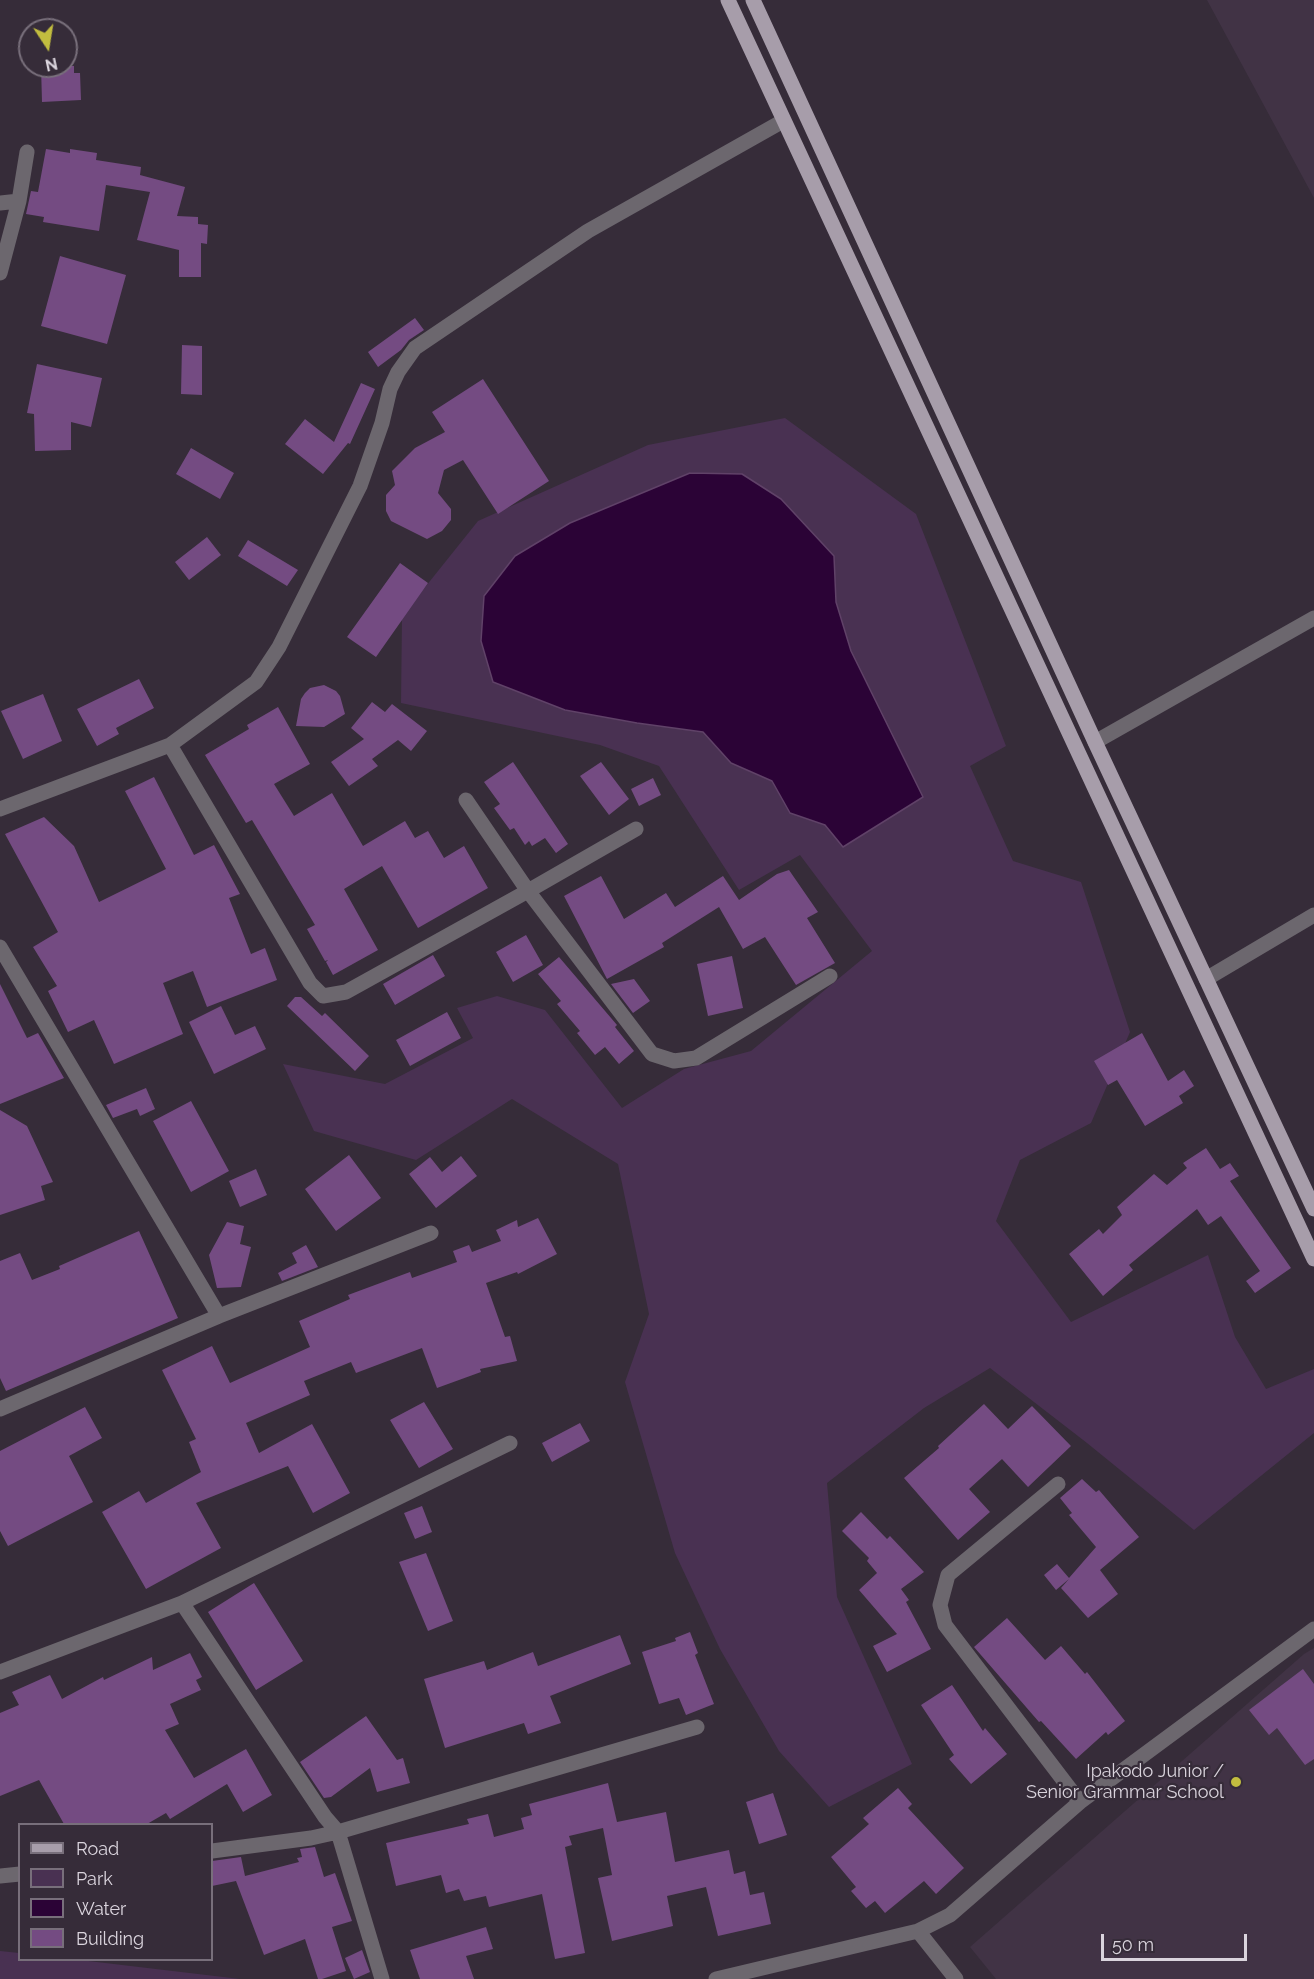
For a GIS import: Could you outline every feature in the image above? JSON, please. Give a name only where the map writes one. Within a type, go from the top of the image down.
[{"type":"main road","points":[[728,0],[1314,1259]]},
{"type":"main road","points":[[753,0],[1095,742],[1314,1209]]},
{"type":"street","points":[[0,809],[170,745],[256,682],[279,647],[360,486],[382,423],[390,389],[398,372],[415,348],[588,231],[783,121]]},
{"type":"street","points":[[0,273],[19,201],[27,152]]},
{"type":"street","points":[[0,203],[19,201]]},
{"type":"street","points":[[1095,742],[1314,618]]},
{"type":"street","points":[[170,745],[310,983],[323,996],[346,992],[636,828]]},
{"type":"street","points":[[466,800],[528,891],[652,1054],[674,1061],[696,1058],[830,976]]},
{"type":"street","points":[[1206,979],[1314,915]]},
{"type":"street","points":[[0,947],[219,1316]]},
{"type":"street","points":[[0,1409],[219,1316],[431,1233]]},
{"type":"street","points":[[0,1672],[182,1603],[510,1443]]},
{"type":"street","points":[[1058,1484],[948,1575],[940,1605],[945,1625],[1080,1803]]},
{"type":"street","points":[[182,1603],[325,1817],[338,1832],[382,1979]]},
{"type":"street","points":[[716,1979],[918,1932],[950,1915],[1080,1803],[1314,1629]]},
{"type":"street","points":[[213,1851],[311,1838],[338,1832],[697,1727]]},
{"type":"street","points":[[0,1876],[18,1874]]},
{"type":"street","points":[[918,1932],[956,1979]]},
{"type":"shaded area","points":[[1207,0],[1314,0],[1314,198]]},
{"type":"shaded area","name":"Ipakodo Junior / Senior Grammar School","points":[[1314,1648],[1314,1979],[996,1979],[970,1947],[1304,1654]]},
{"type":"green space","points":[[785,418],[916,514],[1006,746],[970,766],[1013,861],[1081,882],[1130,1032],[1091,1123],[1020,1160],[996,1221],[1071,1322],[1208,1255],[1235,1337],[1266,1389],[1314,1369],[1314,1433],[1194,1530],[990,1368],[924,1408],[827,1483],[837,1597],[912,1764],[829,1807],[779,1751],[720,1649],[675,1553],[625,1382],[649,1314],[618,1164],[512,1099],[416,1160],[314,1131],[283,1064],[385,1084],[473,1038],[457,1008],[497,996],[545,1010],[622,1108],[684,1069],[751,1051],[872,951],[800,855],[739,890],[659,766],[600,745],[401,703],[402,616],[478,521],[648,445]],"holes":[[[781,499],[834,556],[836,602],[851,651],[923,797],[843,847],[825,825],[790,813],[772,781],[731,763],[703,732],[565,710]]]},
{"type":"green space","points":[[0,1951],[18,1953],[18,1961],[88,1961],[240,1979],[0,1979]]},
{"type":"water","points":[[690,473],[742,474],[781,499],[834,556],[836,602],[851,651],[923,797],[843,847],[825,825],[790,813],[772,781],[731,763],[703,732],[565,710],[493,682],[481,641],[484,596],[515,556],[570,523]]},
{"type":"building","points":[[78,73],[80,73],[81,100],[42,102],[41,78],[78,78]]},
{"type":"building","points":[[46,149],[70,153],[70,149],[97,153],[96,160],[141,167],[140,175],[185,187],[177,216],[198,217],[198,224],[208,225],[207,244],[201,243],[201,277],[179,277],[179,250],[137,240],[150,192],[106,185],[99,231],[43,222],[44,217],[26,214],[31,191],[38,192]]},
{"type":"building","points":[[60,256],[126,275],[107,344],[41,326]]},
{"type":"building","points":[[415,318],[424,330],[378,367],[368,352]]},
{"type":"building","points":[[182,345],[202,346],[202,395],[181,394]]},
{"type":"building","points":[[37,364],[102,378],[91,427],[71,422],[71,450],[35,451],[34,414],[27,413]]},
{"type":"building","points":[[483,379],[549,481],[498,514],[463,460],[444,470],[438,493],[451,509],[451,520],[442,531],[427,539],[391,521],[386,511],[386,495],[395,485],[392,471],[415,448],[445,432],[432,412]]},
{"type":"building","points":[[361,383],[375,389],[350,444],[348,443],[323,474],[285,444],[305,419],[334,442]]},
{"type":"building","points":[[191,448],[234,473],[220,499],[176,474]]},
{"type":"building","points":[[207,537],[221,555],[189,580],[175,562]]},
{"type":"building","points":[[248,540],[298,570],[287,586],[238,556]]},
{"type":"building","points":[[400,563],[428,583],[376,657],[347,637]]},
{"type":"building","points":[[139,679],[154,708],[116,728],[119,734],[97,746],[77,709]]},
{"type":"building","points":[[324,685],[336,691],[340,696],[345,714],[324,727],[296,726],[301,699],[305,693],[310,688]]},
{"type":"building","points":[[43,694],[62,741],[23,759],[1,711]]},
{"type":"building","points":[[372,702],[385,712],[392,704],[427,731],[411,751],[398,740],[372,759],[378,766],[349,786],[331,762],[364,739],[351,728]]},
{"type":"building","points":[[278,707],[310,764],[274,784],[294,816],[332,793],[363,846],[405,821],[415,838],[428,831],[444,858],[464,846],[488,888],[418,928],[382,866],[344,889],[378,950],[333,975],[326,962],[328,960],[325,961],[307,929],[315,925],[252,820],[246,823],[205,755],[249,729],[247,725]]},
{"type":"building","points":[[513,762],[568,844],[556,853],[545,838],[532,846],[529,841],[525,845],[514,828],[510,830],[494,808],[500,804],[484,782]]},
{"type":"building","points":[[601,762],[629,799],[609,815],[580,776]]},
{"type":"building","points":[[154,777],[194,855],[214,845],[240,894],[229,898],[251,954],[265,948],[277,980],[207,1007],[193,971],[163,983],[183,1034],[114,1064],[94,1020],[68,1032],[48,991],[57,986],[33,947],[58,932],[5,834],[44,817],[74,846],[99,902],[166,869],[125,791]]},
{"type":"building","points":[[653,778],[661,795],[639,806],[631,789]]},
{"type":"building","points":[[789,870],[818,912],[807,918],[835,963],[796,985],[765,937],[743,949],[719,907],[662,943],[664,947],[607,979],[564,896],[601,876],[624,919],[666,893],[675,907],[723,876],[739,900],[777,874]]},
{"type":"building","points":[[526,935],[543,965],[513,982],[496,952]]},
{"type":"building","points":[[433,955],[445,976],[395,1005],[383,984]]},
{"type":"building","points":[[732,956],[743,1008],[708,1016],[697,964]]},
{"type":"building","points":[[559,957],[617,1025],[615,1027],[634,1051],[619,1064],[605,1047],[595,1055],[577,1033],[580,1031],[557,1004],[561,1001],[538,974]]},
{"type":"building","points":[[634,979],[650,1001],[633,1013],[611,984]]},
{"type":"building","points":[[0,984],[27,1038],[38,1033],[64,1078],[0,1104]]},
{"type":"building","points":[[295,997],[301,997],[322,1016],[325,1013],[369,1056],[355,1071],[287,1006]]},
{"type":"building","points":[[221,1006],[235,1035],[255,1026],[266,1049],[214,1074],[189,1022]]},
{"type":"building","points":[[447,1012],[461,1038],[410,1066],[396,1040]]},
{"type":"building","points":[[1142,1033],[1168,1081],[1184,1070],[1194,1086],[1179,1096],[1183,1103],[1145,1126],[1117,1080],[1108,1085],[1094,1061]]},
{"type":"building","points":[[146,1088],[155,1109],[140,1116],[137,1109],[113,1118],[106,1105]]},
{"type":"building","points":[[191,1101],[229,1171],[191,1192],[153,1121]]},
{"type":"building","points":[[0,1110],[27,1126],[53,1182],[41,1186],[45,1200],[0,1215]]},
{"type":"building","points":[[1206,1148],[1220,1169],[1230,1163],[1239,1176],[1230,1181],[1291,1268],[1255,1293],[1246,1281],[1260,1271],[1221,1216],[1208,1225],[1197,1209],[1129,1265],[1133,1270],[1103,1296],[1069,1254],[1099,1229],[1103,1234],[1122,1215],[1117,1207],[1154,1174],[1167,1185],[1187,1168],[1183,1163]]},
{"type":"building","points":[[349,1155],[381,1198],[336,1231],[305,1189]]},
{"type":"building","points":[[461,1156],[477,1176],[436,1208],[409,1174],[430,1157],[442,1172]]},
{"type":"building","points":[[256,1169],[267,1195],[240,1207],[229,1181]]},
{"type":"building","points":[[538,1218],[557,1254],[518,1274],[517,1272],[486,1283],[505,1337],[510,1336],[517,1361],[480,1369],[481,1372],[437,1388],[422,1348],[356,1373],[351,1362],[304,1381],[310,1395],[246,1423],[259,1453],[312,1424],[350,1493],[313,1513],[288,1466],[196,1503],[221,1548],[146,1589],[102,1512],[139,1491],[146,1503],[201,1472],[189,1442],[196,1439],[162,1370],[212,1346],[230,1383],[310,1347],[299,1321],[350,1299],[348,1295],[410,1272],[412,1278],[457,1262],[453,1251],[469,1245],[472,1252],[501,1241],[496,1230],[517,1220],[518,1227]]},
{"type":"building","points":[[227,1222],[244,1226],[240,1244],[251,1247],[241,1287],[217,1288],[209,1255]]},
{"type":"building","points":[[139,1231],[178,1318],[6,1391],[0,1378],[0,1261],[20,1253],[32,1280]]},
{"type":"building","points":[[306,1245],[318,1267],[282,1281],[278,1273],[297,1263],[292,1253]]},
{"type":"building","points":[[424,1402],[453,1449],[419,1468],[390,1420]]},
{"type":"building","points":[[984,1404],[1008,1429],[1032,1406],[1071,1446],[1028,1487],[1002,1459],[969,1489],[990,1512],[958,1540],[904,1478]]},
{"type":"building","points":[[85,1407],[102,1438],[69,1456],[93,1502],[8,1546],[0,1531],[0,1451]]},
{"type":"building","points":[[580,1423],[590,1441],[552,1462],[542,1443]]},
{"type":"building","points":[[1082,1479],[1096,1492],[1099,1490],[1139,1537],[1100,1570],[1118,1594],[1088,1618],[1061,1588],[1069,1579],[1056,1590],[1044,1575],[1057,1564],[1069,1578],[1096,1547],[1069,1515],[1072,1513],[1060,1498]]},
{"type":"building","points":[[422,1506],[432,1532],[415,1539],[404,1513]]},
{"type":"building","points":[[861,1512],[887,1539],[890,1536],[924,1572],[901,1589],[909,1600],[906,1602],[931,1649],[887,1672],[873,1646],[897,1634],[859,1590],[877,1573],[867,1561],[869,1558],[842,1531]]},
{"type":"building","points":[[426,1553],[453,1621],[428,1631],[399,1562]]},
{"type":"building","points":[[254,1583],[303,1661],[256,1690],[208,1612]]},
{"type":"building","points":[[1007,1618],[1045,1660],[1061,1646],[1085,1674],[1087,1672],[1125,1721],[1108,1735],[1106,1732],[1076,1759],[1041,1721],[1039,1722],[974,1647]]},
{"type":"building","points":[[690,1632],[698,1653],[695,1655],[714,1704],[686,1715],[679,1698],[659,1704],[642,1652],[676,1641],[675,1638]]},
{"type":"building","points":[[620,1635],[631,1664],[550,1696],[561,1723],[528,1734],[524,1723],[445,1748],[424,1679],[484,1661],[487,1670],[533,1652],[538,1666]]},
{"type":"building","points":[[190,1653],[202,1677],[196,1680],[201,1690],[170,1704],[179,1724],[165,1730],[194,1778],[246,1749],[272,1795],[243,1812],[227,1784],[170,1819],[166,1813],[149,1823],[63,1823],[39,1780],[0,1796],[0,1713],[19,1705],[12,1692],[50,1675],[62,1699],[103,1677],[104,1680],[152,1657],[153,1670]]},
{"type":"building","points":[[1303,1669],[1314,1684],[1314,1759],[1305,1765],[1277,1728],[1269,1735],[1249,1710]]},
{"type":"building","points":[[952,1685],[983,1731],[985,1728],[1007,1754],[971,1784],[949,1759],[954,1755],[921,1705]]},
{"type":"building","points":[[366,1716],[397,1760],[403,1758],[410,1783],[377,1792],[370,1768],[331,1797],[324,1798],[300,1762]]},
{"type":"building","points":[[608,1783],[617,1822],[666,1812],[675,1862],[729,1850],[734,1874],[745,1871],[750,1895],[764,1892],[771,1924],[718,1936],[706,1887],[667,1896],[673,1926],[612,1941],[598,1878],[612,1875],[603,1828],[569,1836],[572,1845],[565,1847],[585,1953],[555,1959],[542,1894],[489,1907],[486,1896],[464,1901],[459,1889],[446,1893],[441,1875],[396,1886],[386,1843],[469,1824],[467,1819],[488,1814],[494,1837],[524,1829],[521,1818],[532,1815],[529,1804]]},
{"type":"building","points":[[898,1788],[912,1804],[908,1808],[964,1868],[936,1894],[924,1881],[885,1913],[875,1901],[866,1908],[851,1891],[856,1887],[831,1857],[869,1824],[863,1818]]},
{"type":"building","points":[[773,1793],[787,1835],[759,1844],[746,1802]]},
{"type":"building","points":[[315,1847],[324,1877],[335,1873],[352,1921],[332,1927],[346,1971],[322,1979],[318,1979],[305,1939],[264,1955],[236,1881],[213,1886],[213,1861],[241,1857],[245,1876],[299,1862],[297,1858],[302,1857],[300,1849]]},
{"type":"building","points":[[486,1927],[493,1949],[466,1956],[474,1979],[420,1979],[410,1950]]},
{"type":"building","points":[[362,1950],[370,1972],[354,1979],[345,1958]]},
{"type":"place","name":"Ipakodo Junior / Senior Grammar School","points":[[1236,1782]]}]
